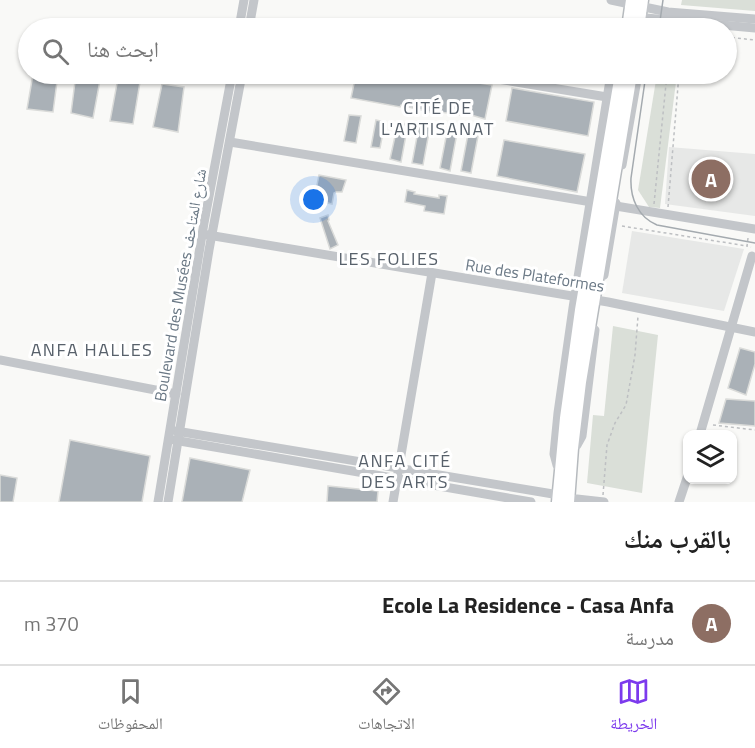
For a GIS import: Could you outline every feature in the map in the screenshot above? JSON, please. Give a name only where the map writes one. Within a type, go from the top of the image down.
[{"type":"main road","points":[[563,500],[561,471],[566,418],[603,204],[620,84]]},
{"type":"main road","points":[[603,204],[629,84]]},
{"type":"main road","points":[[563,500],[572,448],[587,299]]},
{"type":"street","points":[[241,18],[244,0]]},
{"type":"street","points":[[251,18],[254,0]]},
{"type":"street","points":[[611,0],[635,13],[675,18]]},
{"type":"street","points":[[635,13],[668,12],[755,19]]},
{"type":"street","points":[[737,26],[755,28]]},
{"type":"street","name":"Boulevard des Musées شارع المتاحف","points":[[168,502],[175,435],[230,84]]},
{"type":"street","name":"Boulevard des Musées شارع المتاحف","points":[[158,502],[175,435],[176,394],[207,235],[230,142],[240,84]]},
{"type":"street","points":[[528,84],[607,97]]},
{"type":"street","points":[[587,299],[613,225],[603,204],[609,84]]},
{"type":"street","points":[[587,299],[603,204],[635,84]]},
{"type":"street","points":[[230,142],[753,229]]},
{"type":"street","name":"Rue des Plateformes","points":[[207,235],[587,299],[755,332]]},
{"type":"street","points":[[701,430],[754,252]]},
{"type":"street","points":[[393,502],[432,273]]},
{"type":"street","points":[[0,360],[176,394]]},
{"type":"street","points":[[175,435],[399,468],[563,500],[603,502]]},
{"type":"street","points":[[175,435],[397,479],[531,502]]},
{"type":"street","points":[[679,502],[684,484]]},
{"type":"path","points":[[737,38],[755,40]]},
{"type":"path","points":[[654,213],[666,84]]},
{"type":"path","points":[[672,216],[674,209],[668,207],[678,84]]},
{"type":"path","points":[[613,225],[747,246],[754,252]]},
{"type":"path","points":[[747,246],[753,229]]},
{"type":"path","points":[[603,502],[607,444],[615,423],[626,405],[635,356],[639,309]]},
{"type":"path","points":[[703,424],[755,430]]},
{"type":"shaded area","points":[[682,0],[755,0],[755,11],[681,5]]},
{"type":"shaded area","points":[[655,84],[676,84],[660,208],[649,207],[638,190]]},
{"type":"shaded area","points":[[669,147],[755,154],[755,216],[665,204]]},
{"type":"shaded area","points":[[632,231],[744,249],[724,311],[622,293]]},
{"type":"shaded area","points":[[613,326],[658,335],[642,493],[587,483],[593,415],[604,416]]},
{"type":"building","points":[[31,84],[57,84],[53,112],[27,109]]},
{"type":"building","points":[[75,84],[99,84],[93,118],[71,113]]},
{"type":"building","points":[[117,84],[140,84],[133,124],[110,121]]},
{"type":"building","points":[[162,84],[184,87],[178,132],[153,127]]},
{"type":"building","points":[[354,84],[492,85],[485,119],[471,115],[472,111],[462,109],[461,115],[433,111],[433,113],[401,105],[400,107],[351,98]]},
{"type":"building","points":[[512,88],[594,102],[588,136],[506,121]]},
{"type":"building","points":[[349,115],[361,116],[356,143],[344,141]]},
{"type":"building","points":[[376,120],[385,122],[380,148],[371,147]]},
{"type":"building","points":[[398,123],[408,124],[401,162],[390,159]]},
{"type":"building","points":[[419,126],[430,127],[423,165],[412,163]]},
{"type":"building","points":[[447,132],[457,133],[450,171],[440,168]]},
{"type":"building","points":[[468,134],[478,136],[471,173],[461,171]]},
{"type":"building","points":[[504,140],[585,154],[577,192],[497,176]]},
{"type":"building","points":[[319,175],[346,180],[342,192],[334,193],[332,204],[307,198],[309,189],[316,190]]},
{"type":"building","points":[[407,190],[415,192],[414,194],[439,198],[439,195],[447,196],[444,214],[424,211],[425,206],[405,202]]},
{"type":"building","points":[[328,215],[328,221],[338,245],[330,249],[320,218]]},
{"type":"building","points":[[740,348],[755,352],[755,364],[746,395],[728,388]]},
{"type":"building","points":[[726,399],[755,401],[755,426],[719,423]]},
{"type":"building","points":[[70,440],[150,456],[142,502],[59,502]]},
{"type":"building","points":[[190,458],[250,470],[242,502],[182,502]]},
{"type":"building","points":[[0,475],[17,478],[13,502],[0,502]]},
{"type":"building","points":[[328,486],[378,491],[377,502],[327,502]]},
{"type":"tram line","points":[[660,18],[663,0]]},
{"type":"tram line","points":[[645,84],[631,178],[632,193],[640,212],[650,222],[657,225],[755,243]]},
{"type":"place","name":"Ecole La Residence - Casa Anfa","points":[[711,179]]},
{"type":"district","name":"CITÉ DE L'ARTISANAT","points":[[438,117]]},
{"type":"district","name":"LES FOLIES","points":[[389,258]]},
{"type":"district","name":"ANFA HALLES","points":[[92,349]]},
{"type":"district","name":"ANFA CITÉ DES ARTS","points":[[405,470]]}]
